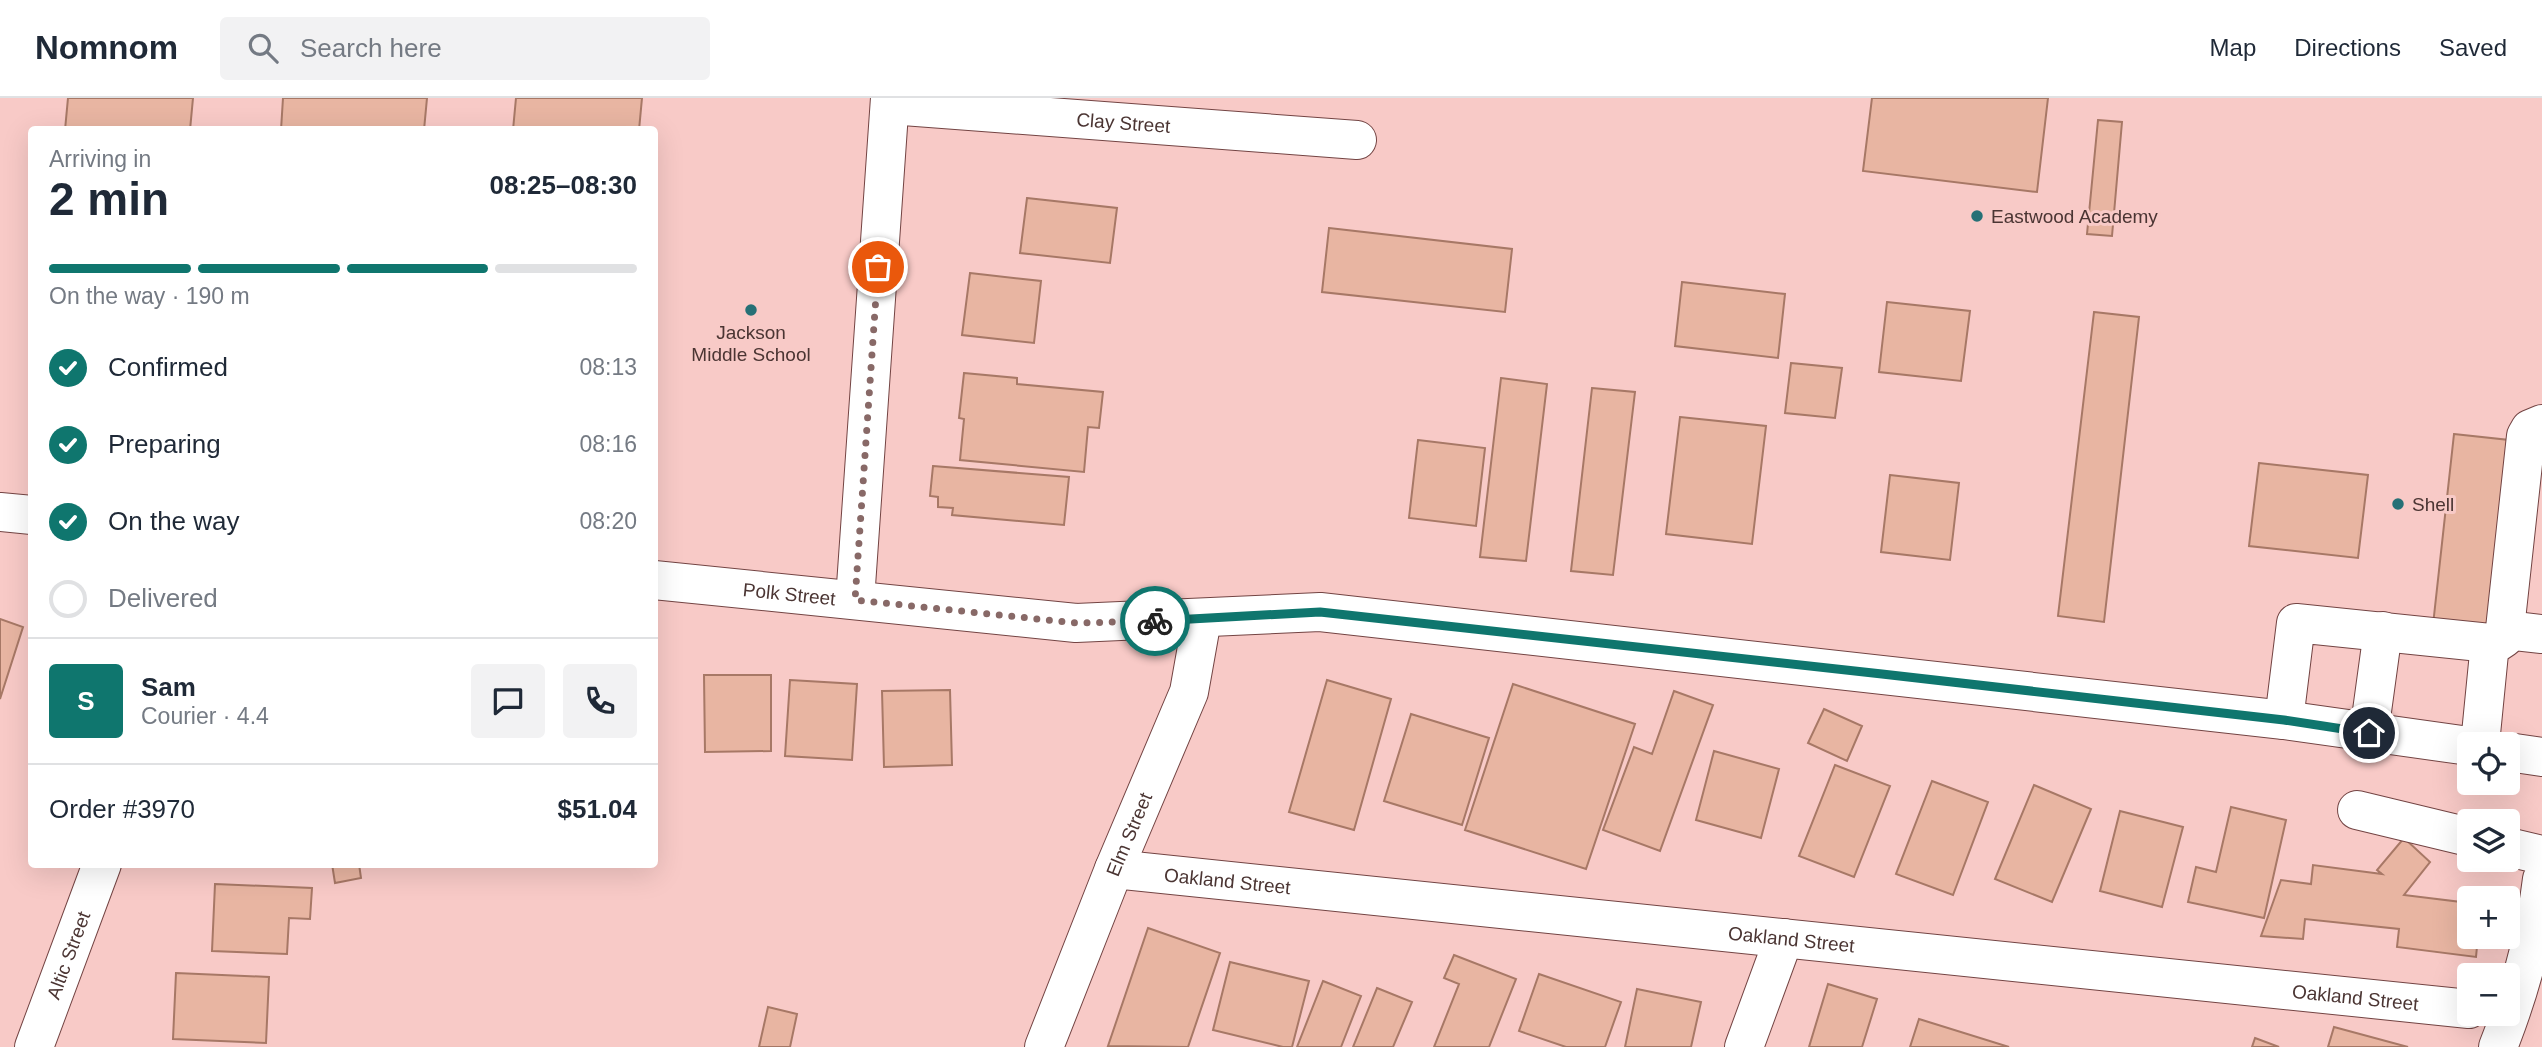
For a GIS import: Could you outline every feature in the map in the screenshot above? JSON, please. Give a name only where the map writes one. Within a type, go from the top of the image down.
[{"type":"street","name":"Clay Street","points":[[890,102],[1357,141]]},
{"type":"street","points":[[855,600],[890,102]]},
{"type":"street","points":[[2484,732],[2513,635],[2530,520],[2526,436],[2530,429],[2542,424]]},
{"type":"street","points":[[0,512],[28,515]]},
{"type":"street","name":"Polk Street","points":[[658,580],[1076,623],[1202,620],[1320,612],[2284,720],[2457,744]]},
{"type":"street","name":"Elm Street","points":[[1044,1047],[1114,869],[1189,692],[1202,620]]},
{"type":"street","points":[[2284,720],[2297,623],[2383,631],[2513,635]]},
{"type":"street","points":[[2369,733],[2383,631]]},
{"type":"street","points":[[2520,754],[2542,757]]},
{"type":"street","points":[[2357,810],[2457,834]]},
{"type":"street","points":[[2520,850],[2542,855]]},
{"type":"street","name":"Altic Street","points":[[34,1047],[101,868]]},
{"type":"street","name":"Oakland Street","points":[[1114,869],[2457,1008]]},
{"type":"street","points":[[2520,968],[2538,912],[2542,879]]},
{"type":"street","points":[[1744,1047],[1784,938]]},
{"type":"building","points":[[68,98],[193,98],[190,126],[65,126]]},
{"type":"building","points":[[283,98],[427,98],[424,126],[281,126]]},
{"type":"building","points":[[516,98],[642,98],[639,126],[513,126]]},
{"type":"building","points":[[1872,98],[2048,98],[2037,192],[1863,171]]},
{"type":"building","points":[[2098,120],[2122,122],[2112,236],[2087,234]]},
{"type":"building","points":[[1027,198],[1117,208],[1110,263],[1020,253]]},
{"type":"building","points":[[1329,228],[1512,249],[1505,312],[1322,292]]},
{"type":"building","points":[[970,273],[1041,281],[1034,343],[962,335]]},
{"type":"building","points":[[1682,282],[1785,294],[1778,358],[1675,346]]},
{"type":"building","points":[[1887,302],[1970,311],[1961,381],[1879,372]]},
{"type":"building","points":[[2094,312],[2139,317],[2104,622],[2058,616]]},
{"type":"building","points":[[1791,363],[1842,368],[1835,418],[1785,413]]},
{"type":"building","points":[[964,373],[1017,378],[1017,384],[1103,392],[1099,428],[1088,427],[1084,472],[960,460],[964,419],[959,418]]},
{"type":"building","points":[[1501,378],[1547,384],[1526,561],[1480,557]]},
{"type":"building","points":[[1592,388],[1635,392],[1613,575],[1571,571]]},
{"type":"building","points":[[1680,417],[1766,426],[1752,544],[1666,534]]},
{"type":"building","points":[[2454,434],[2509,440],[2487,631],[2433,625]]},
{"type":"building","points":[[1418,440],[1485,448],[1476,526],[1409,518]]},
{"type":"building","points":[[2259,463],[2368,475],[2358,558],[2249,546]]},
{"type":"building","points":[[933,466],[1069,477],[1064,525],[952,515],[953,508],[938,507],[938,497],[930,496]]},
{"type":"building","points":[[1890,475],[1959,483],[1950,560],[1881,552]]},
{"type":"building","points":[[0,619],[23,627],[0,699]]},
{"type":"building","points":[[704,675],[771,675],[771,751],[705,752]]},
{"type":"building","points":[[790,680],[857,684],[852,760],[785,756]]},
{"type":"building","points":[[1327,680],[1391,699],[1354,830],[1289,812]]},
{"type":"building","points":[[1513,684],[1635,724],[1586,869],[1465,830]]},
{"type":"building","points":[[950,690],[952,765],[884,767],[882,691]]},
{"type":"building","points":[[1674,691],[1713,705],[1660,851],[1603,830],[1634,747],[1652,754]]},
{"type":"building","points":[[1824,709],[1862,726],[1847,761],[1808,743]]},
{"type":"building","points":[[1411,714],[1489,738],[1462,825],[1384,801]]},
{"type":"building","points":[[1714,751],[1779,769],[1761,838],[1696,820]]},
{"type":"building","points":[[1835,765],[1890,786],[1854,877],[1799,856]]},
{"type":"building","points":[[1932,781],[1988,802],[1953,895],[1896,874]]},
{"type":"building","points":[[2034,785],[2091,809],[2052,902],[1995,879]]},
{"type":"building","points":[[2231,807],[2286,820],[2264,918],[2188,902],[2196,867],[2216,872]]},
{"type":"building","points":[[2120,811],[2183,827],[2162,907],[2100,891]]},
{"type":"building","points":[[2404,838],[2430,862],[2404,895],[2457,902],[2457,949],[2477,949],[2476,957],[2397,947],[2399,929],[2305,919],[2303,939],[2261,936],[2281,880],[2311,884],[2313,865],[2382,874],[2377,870]]},
{"type":"building","points":[[333,868],[360,868],[361,878],[335,883]]},
{"type":"building","points":[[215,884],[312,888],[310,919],[289,918],[287,954],[212,951]]},
{"type":"building","points":[[1148,928],[1220,953],[1188,1047],[1108,1046]]},
{"type":"building","points":[[1454,955],[1516,979],[1489,1047],[1434,1047],[1459,984],[1444,978]]},
{"type":"building","points":[[1230,962],[1309,981],[1292,1047],[1213,1030]]},
{"type":"building","points":[[176,973],[269,977],[266,1043],[173,1039]]},
{"type":"building","points":[[1539,974],[1621,1002],[1605,1047],[1566,1047],[1519,1031]]},
{"type":"building","points":[[1323,981],[1361,996],[1341,1047],[1297,1047]]},
{"type":"building","points":[[1828,984],[1877,999],[1862,1047],[1809,1047]]},
{"type":"building","points":[[1377,988],[1412,1002],[1393,1047],[1353,1047]]},
{"type":"building","points":[[1637,989],[1701,1002],[1691,1047],[1625,1047]]},
{"type":"building","points":[[768,1007],[797,1014],[790,1047],[759,1047]]},
{"type":"building","points":[[1919,1019],[2009,1047],[1910,1047]]},
{"type":"building","points":[[2334,1027],[2408,1047],[2328,1047]]},
{"type":"building","points":[[2255,1038],[2279,1047],[2252,1047]]},
{"type":"way so far","points":[[878,267],[855,600],[1076,623],[1155,621]]},
{"type":"place","name":"Eastwood Academy","points":[[1977,216]]},
{"type":"place","name":"Jackson Middle School","points":[[751,310]]},
{"type":"place","name":"Shell","points":[[2398,504]]},
{"type":"route","points":[[1155,621],[1320,612],[2284,720],[2369,733]]}]
